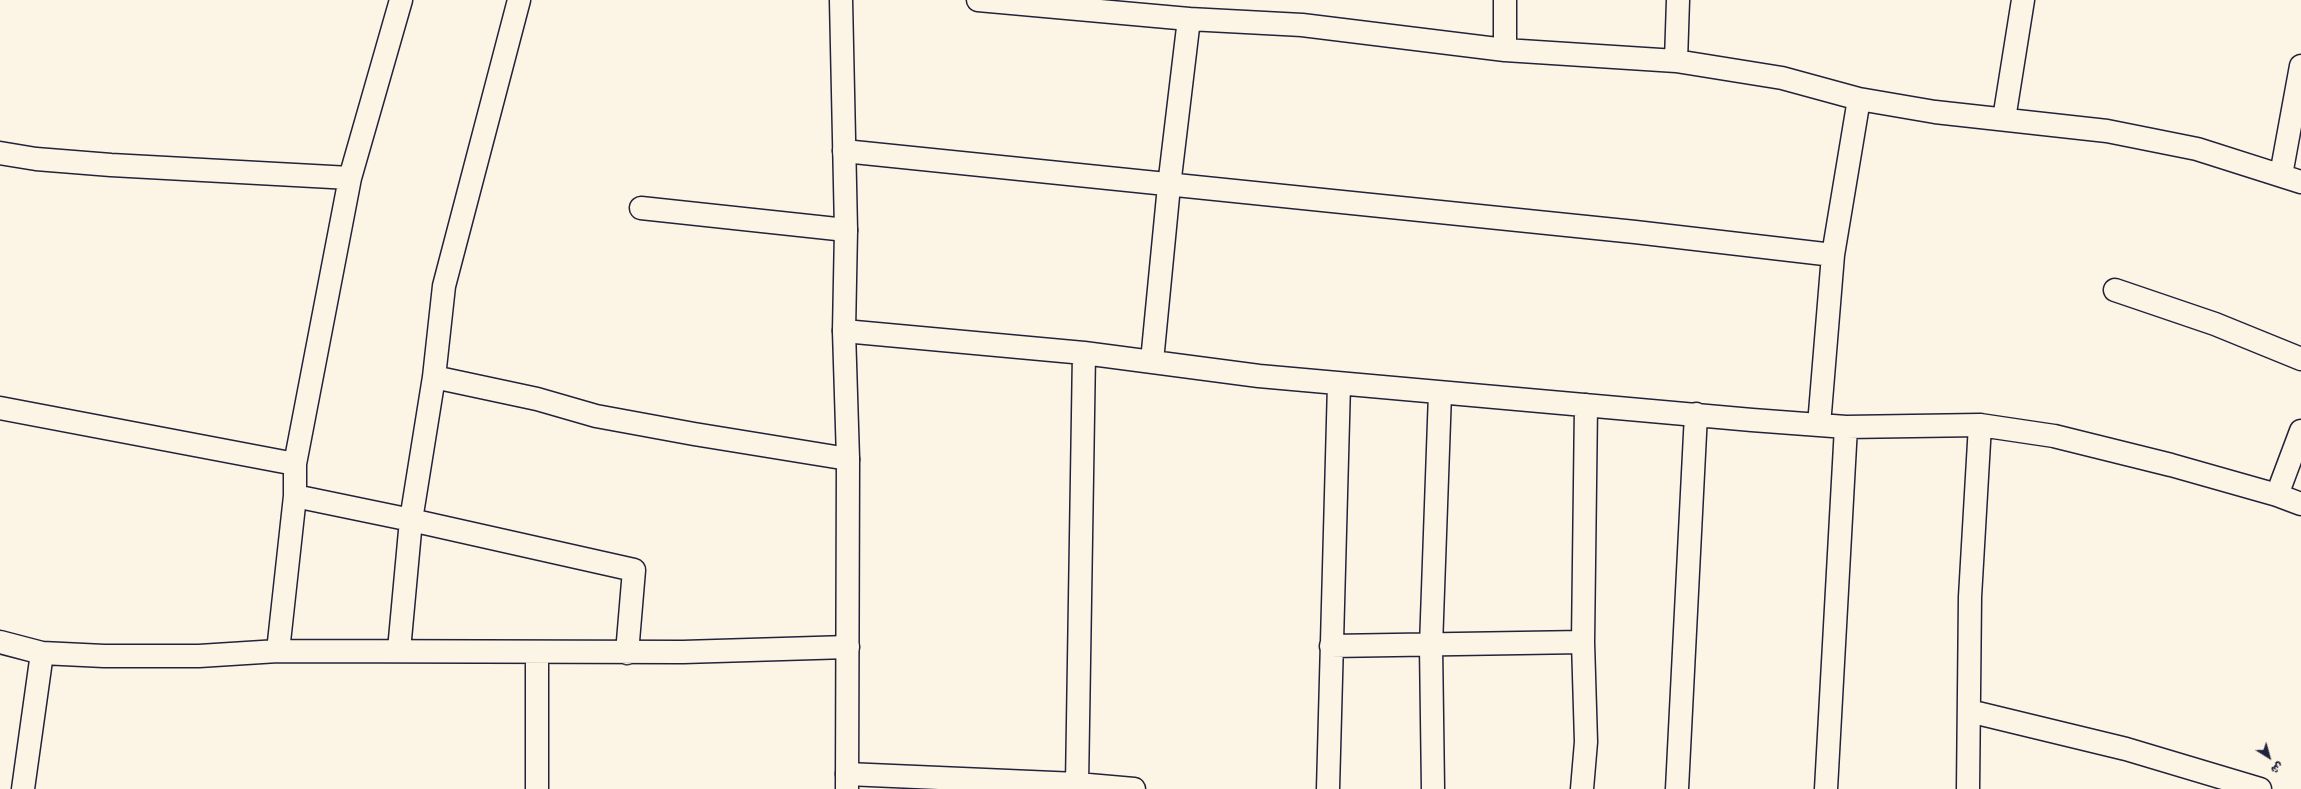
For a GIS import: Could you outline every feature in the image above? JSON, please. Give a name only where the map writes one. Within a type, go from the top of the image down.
[{"type":"street","points":[[278,651],[294,496],[295,464],[350,178],[402,0]]},
{"type":"street","points":[[399,650],[411,520],[434,377],[444,286],[519,0]]},
{"type":"street","points":[[841,0],[846,230],[844,331],[848,458],[847,782],[1077,784],[1134,789]]},
{"type":"street","points":[[978,0],[1167,8],[1189,19],[1302,25],[1505,50],[1676,61],[1782,78],[1859,99],[1935,112],[2108,131],[2197,149],[2301,182]]},
{"type":"street","points":[[1505,0],[1505,50]]},
{"type":"street","points":[[1676,61],[1678,0]]},
{"type":"street","points":[[2004,120],[2023,0]]},
{"type":"street","points":[[1152,361],[1169,186],[1189,19]]},
{"type":"street","points":[[2281,176],[2301,66]]},
{"type":"street","points":[[1819,425],[1833,255],[1859,99]]},
{"type":"street","points":[[844,151],[995,165],[1169,186],[1635,232],[1833,255]]},
{"type":"street","points":[[0,153],[36,159],[111,165],[350,178]]},
{"type":"street","points":[[641,208],[846,230]]},
{"type":"street","points":[[2115,290],[2215,324],[2301,359]]},
{"type":"street","points":[[844,331],[1084,353],[1259,376],[1339,384],[1819,425],[1846,427],[1980,425],[2054,436],[2171,465],[2277,495],[2301,504]]},
{"type":"street","points":[[1077,784],[1084,353]]},
{"type":"street","points":[[434,377],[537,399],[596,416],[694,434],[848,458]]},
{"type":"street","points":[[1328,789],[1339,384]]},
{"type":"street","points":[[1433,789],[1431,646],[1440,393]]},
{"type":"street","points":[[1582,789],[1586,742],[1583,642],[1586,405]]},
{"type":"street","points":[[0,408],[295,464]]},
{"type":"street","points":[[1677,789],[1696,414]]},
{"type":"street","points":[[1968,789],[1970,597],[1980,425]]},
{"type":"street","points":[[1826,789],[1846,427]]},
{"type":"street","points":[[2277,495],[2301,431]]},
{"type":"street","points":[[294,496],[411,520],[634,570],[627,653]]},
{"type":"street","points":[[0,642],[42,653],[104,656],[199,656],[278,651],[399,650],[627,653],[848,647]]},
{"type":"street","points":[[1331,646],[1431,646],[1583,642]]},
{"type":"street","points":[[23,789],[42,653]]},
{"type":"street","points":[[537,653],[537,789]]},
{"type":"street","points":[[1970,711],[2126,749],[2260,789]]}]
